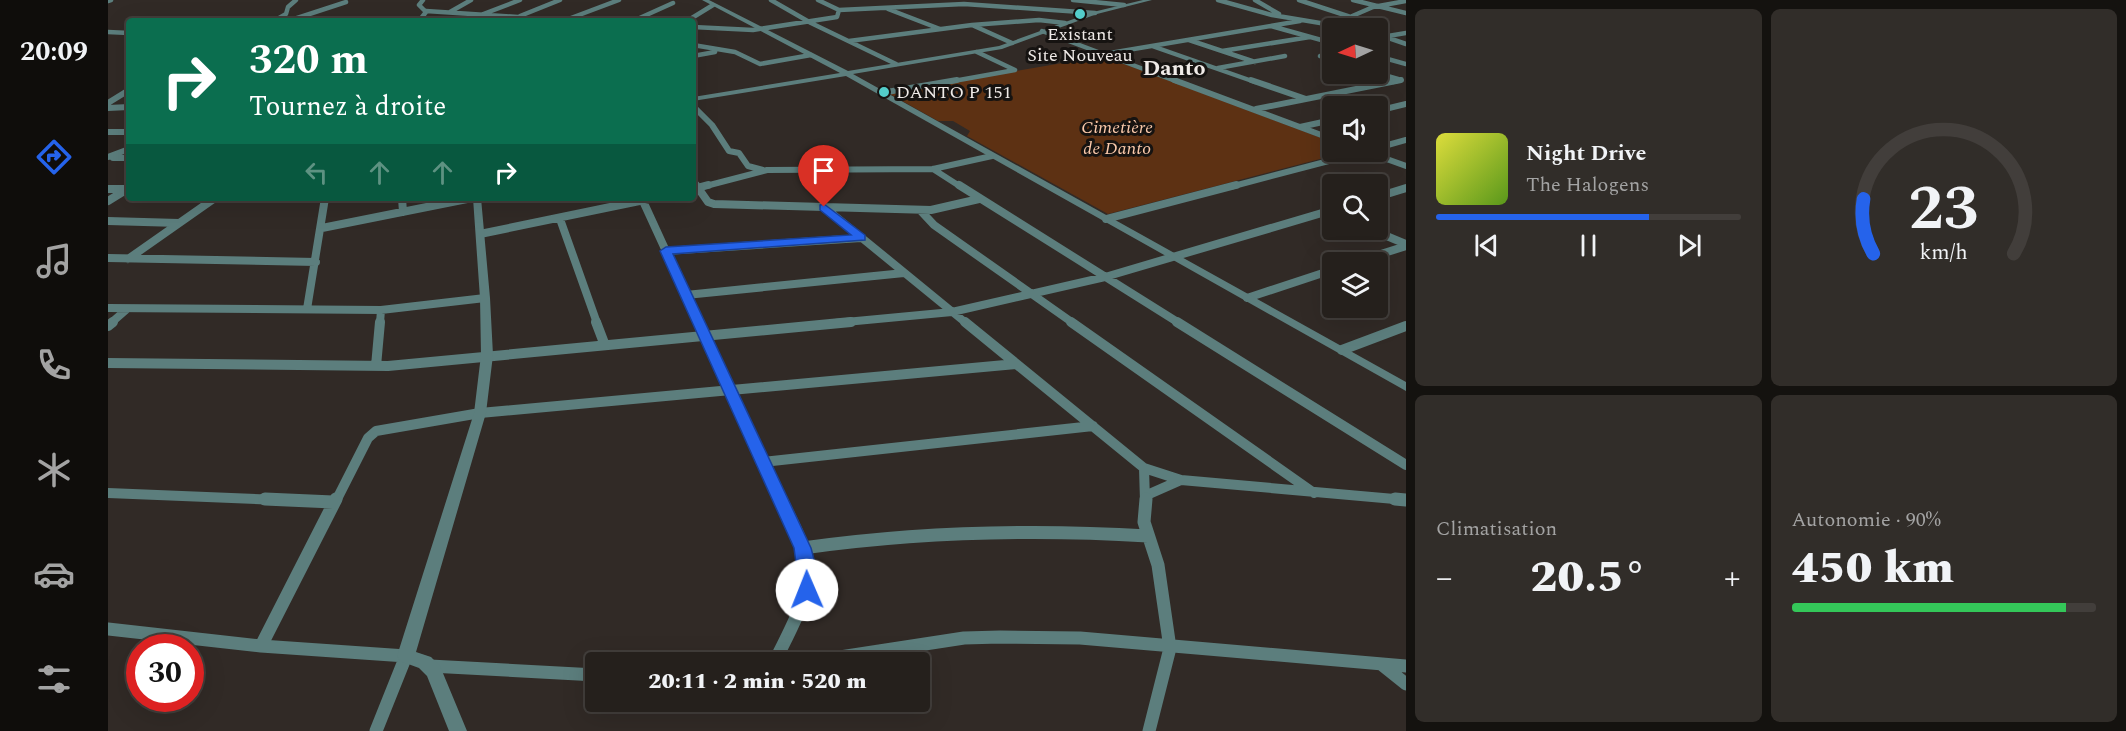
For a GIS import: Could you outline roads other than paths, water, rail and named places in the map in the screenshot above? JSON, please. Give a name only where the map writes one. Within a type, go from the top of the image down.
[{"type":"street","points":[[280,18],[286,15],[288,7],[296,0]]},
{"type":"street","points":[[423,0],[419,5],[426,11],[522,18]]},
{"type":"street","points":[[450,12],[471,0]]},
{"type":"street","points":[[473,18],[520,0]]},
{"type":"street","points":[[518,17],[560,0]]},
{"type":"street","points":[[606,0],[614,1]]},
{"type":"street","points":[[569,18],[619,0]]},
{"type":"street","points":[[771,0],[811,23],[896,64]]},
{"type":"street","points":[[818,0],[839,10],[988,5],[1095,13]]},
{"type":"street","points":[[980,0],[988,5]]},
{"type":"street","points":[[1072,0],[1124,5]]},
{"type":"street","points":[[696,98],[844,72],[977,52],[1012,43],[1095,13],[1149,0]]},
{"type":"street","points":[[1218,0],[1283,19],[1322,24]]},
{"type":"street","points":[[1255,0],[1283,19]]},
{"type":"street","points":[[1299,0],[1353,18]]},
{"type":"street","points":[[1353,0],[1373,7],[1406,13]]},
{"type":"street","points":[[1350,17],[1373,7],[1406,1]]},
{"type":"street","points":[[297,18],[346,2]]},
{"type":"street","points":[[690,18],[709,2],[844,72],[1406,387]]},
{"type":"street","points":[[640,18],[673,3]]},
{"type":"street","points":[[884,7],[942,29]]},
{"type":"street","points":[[696,27],[762,30],[832,19],[837,17],[839,10]]},
{"type":"street","points":[[421,18],[426,11]]},
{"type":"street","points":[[1103,54],[1266,25],[1283,19]]},
{"type":"street","points":[[849,41],[1015,21],[1065,23]]},
{"type":"street","points":[[972,25],[1012,43]]},
{"type":"street","points":[[1266,25],[1322,41]]},
{"type":"street","points":[[1042,31],[1322,135]]},
{"type":"street","points":[[108,32],[126,33]]},
{"type":"street","points":[[1388,36],[1406,33]]},
{"type":"street","points":[[1222,51],[1310,37]]},
{"type":"street","points":[[1388,37],[1406,44]]},
{"type":"street","points":[[1396,40],[1406,38]]},
{"type":"street","points":[[1186,39],[1255,62]]},
{"type":"street","points":[[696,45],[726,50],[760,64],[811,55]]},
{"type":"street","points":[[1151,45],[1306,99]]},
{"type":"street","points":[[696,55],[726,50]]},
{"type":"street","points":[[882,93],[1015,70],[977,52]]},
{"type":"street","points":[[1216,68],[1286,56]]},
{"type":"street","points":[[1388,59],[1406,64]]},
{"type":"street","points":[[1388,76],[1404,81]]},
{"type":"street","points":[[1254,110],[1404,81]]},
{"type":"street","points":[[108,103],[126,92]]},
{"type":"street","points":[[1388,108],[1406,104]]},
{"type":"street","points":[[108,108],[126,107]]},
{"type":"street","points":[[696,109],[712,125],[729,151],[739,153],[753,168],[767,170],[933,169],[992,156]]},
{"type":"street","points":[[1300,127],[1322,122]]},
{"type":"street","points":[[108,132],[126,132]]},
{"type":"street","points":[[1388,145],[1406,140]]},
{"type":"street","points":[[108,158],[126,150]]},
{"type":"street","points":[[108,158],[126,158]]},
{"type":"street","points":[[1388,160],[1406,166]]},
{"type":"street","points":[[1106,219],[1326,162]]},
{"type":"street","points":[[933,169],[1406,465]]},
{"type":"street","points":[[767,170],[696,188],[708,202],[714,204],[921,210],[939,209],[979,199]]},
{"type":"street","points":[[1388,194],[1406,188]]},
{"type":"street","points":[[108,189],[126,189]]},
{"type":"street","points":[[108,201],[126,190]]},
{"type":"street","points":[[128,259],[210,201]]},
{"type":"street","points":[[306,309],[322,228],[325,201]]},
{"type":"street","points":[[402,201],[403,212]]},
{"type":"street","points":[[322,228],[459,201]]},
{"type":"street","points":[[376,731],[406,656],[480,413],[487,355],[480,234],[474,201]]},
{"type":"street","points":[[480,234],[643,201],[803,548],[808,575],[807,590],[779,652]]},
{"type":"street","points":[[824,207],[1144,468],[1181,480],[1316,494],[1406,500]]},
{"type":"street","points":[[921,210],[927,220],[1316,494]]},
{"type":"street","points":[[108,363],[376,366],[952,312],[1105,277],[1322,214]]},
{"type":"street","points":[[560,219],[604,343]]},
{"type":"street","points":[[108,221],[179,223]]},
{"type":"street","points":[[1388,237],[1406,245]]},
{"type":"street","points":[[666,251],[861,238]]},
{"type":"street","points":[[1385,252],[1406,245]]},
{"type":"street","points":[[108,258],[316,262]]},
{"type":"street","points":[[686,295],[904,273]]},
{"type":"street","points":[[1247,298],[1322,273]]},
{"type":"street","points":[[108,308],[381,310],[485,298]]},
{"type":"street","points":[[108,326],[127,309]]},
{"type":"street","points":[[376,366],[381,310]]},
{"type":"street","points":[[1342,350],[1406,326]]},
{"type":"street","points":[[261,646],[333,501],[368,438],[376,431],[480,413],[1016,364]]},
{"type":"street","points":[[763,462],[1093,426]]},
{"type":"street","points":[[1144,468],[1147,495],[1143,509],[1148,536],[1158,565],[1170,648],[1149,731]]},
{"type":"street","points":[[1147,495],[1181,480]]},
{"type":"street","points":[[108,493],[333,501]]},
{"type":"street","points":[[803,548],[874,536],[1008,532],[1148,536]]},
{"type":"street","points":[[108,629],[261,646],[406,656],[430,666],[585,674]]},
{"type":"street","points":[[873,652],[952,640],[1000,637],[1080,638],[1170,648],[1406,666]]},
{"type":"street","points":[[1381,664],[1406,684]]},
{"type":"street","points":[[430,666],[458,731]]},
{"type":"place","name":"Existant Site Nouveau","points":[[1080,14]]},
{"type":"place","name":"DANTO P 151","points":[[884,92]]},
{"type":"district","name":"Danto","points":[[1174,68]]},
{"type":"park label","name":"Cimetière de Danto","points":[[1117,137]]}]
